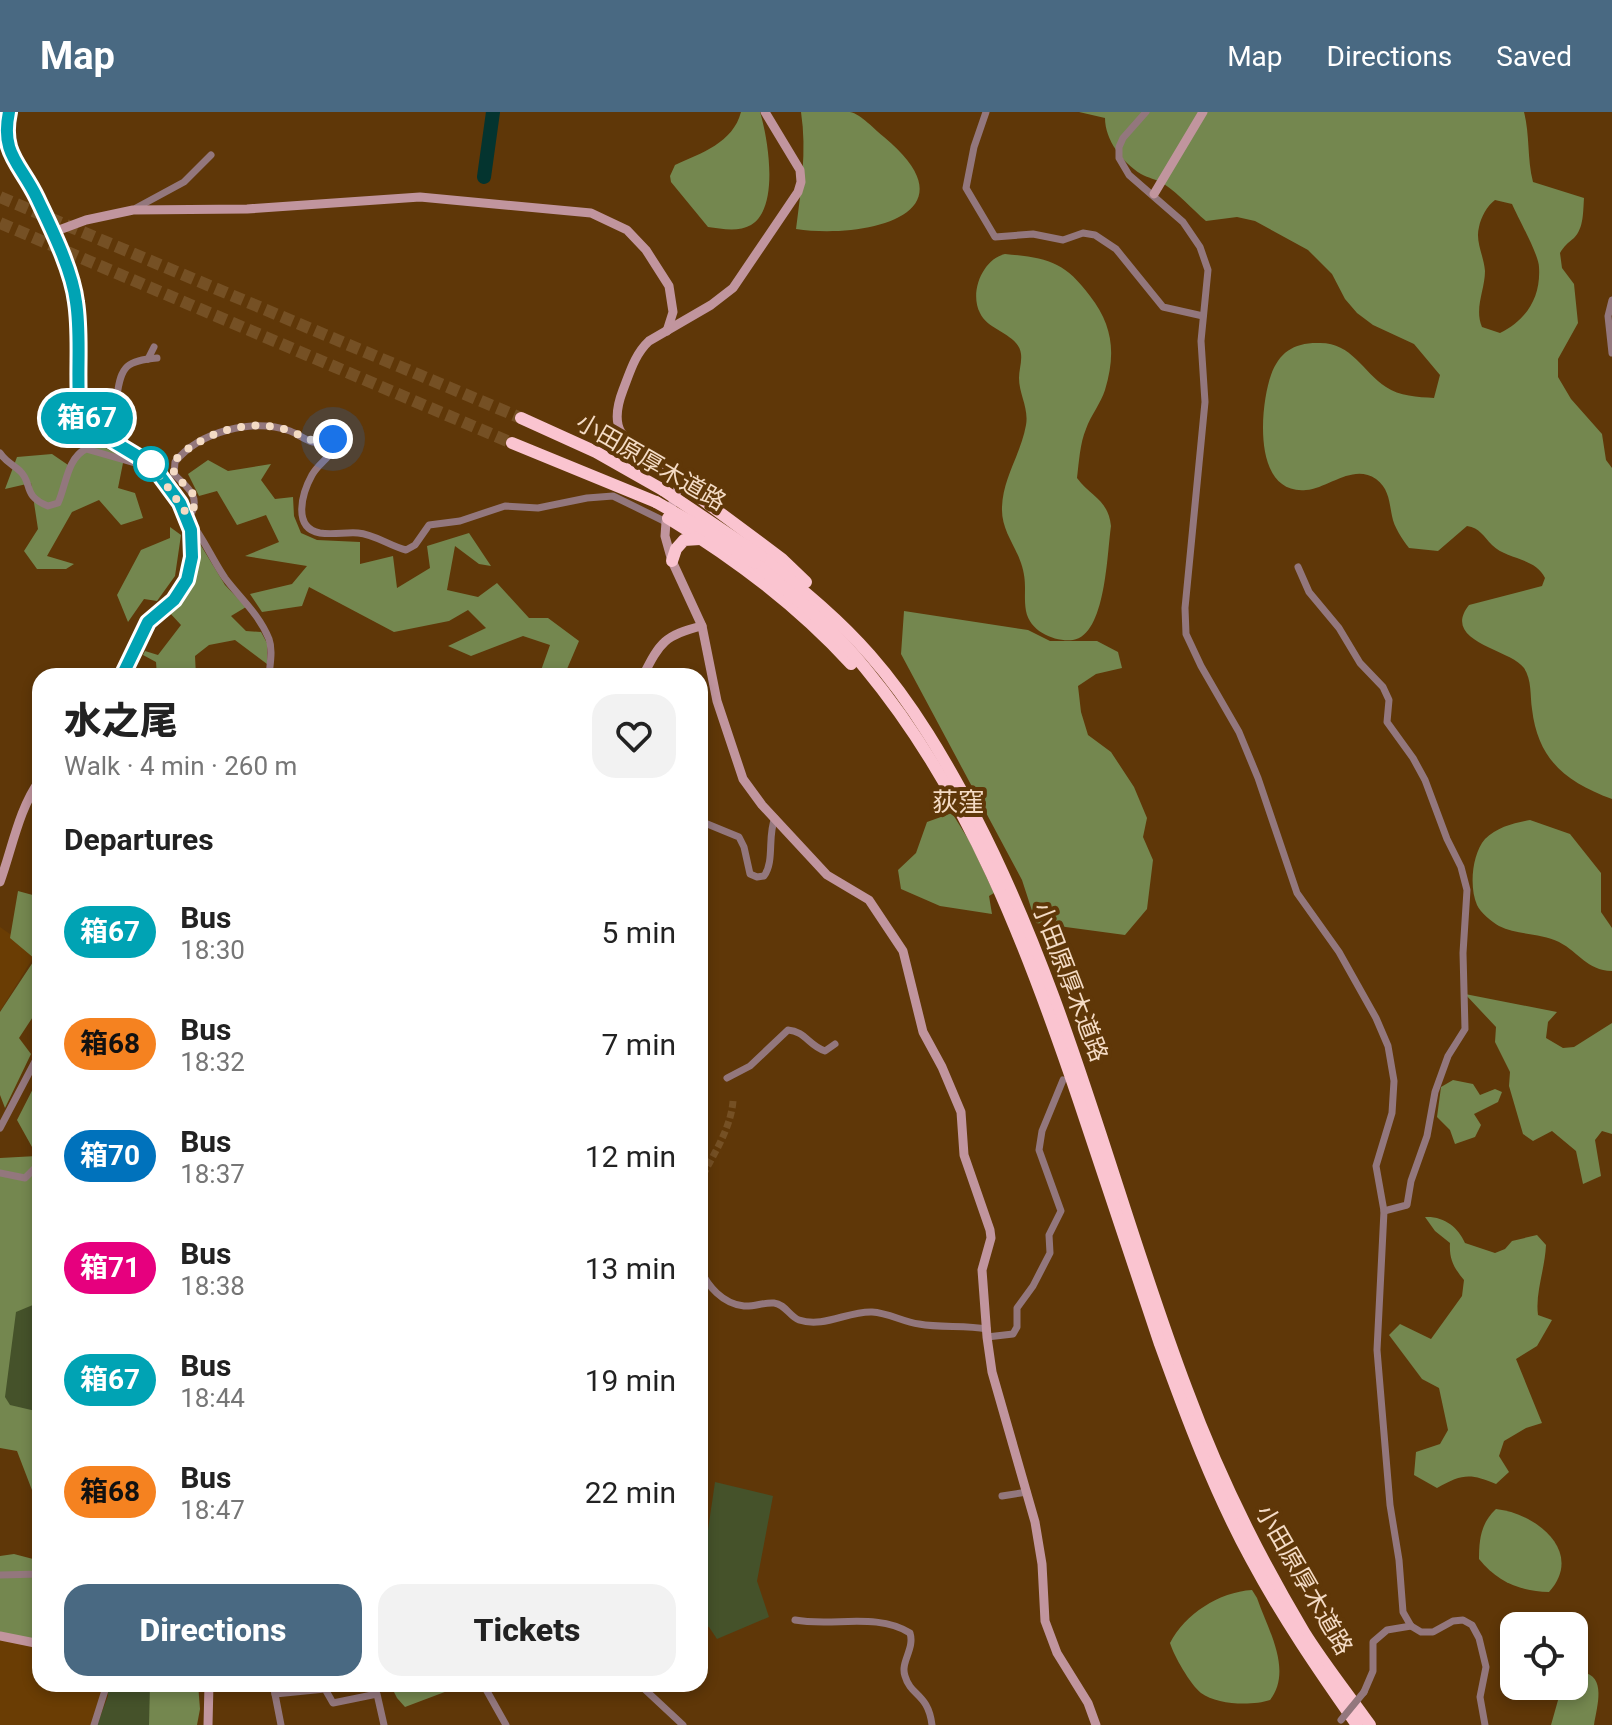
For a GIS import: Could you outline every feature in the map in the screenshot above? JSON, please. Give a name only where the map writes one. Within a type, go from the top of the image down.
[{"type":"highway","name":"小田原厚木道路","points":[[521,418],[596,452],[663,490],[758,559],[841,624],[901,694],[926,731],[998,861],[1033,939],[1184,1409],[1250,1558],[1301,1644],[1357,1725]]},
{"type":"highway","name":"小田原厚木道路","points":[[512,443],[656,502],[758,559],[864,667],[922,744],[974,835],[999,888],[1097,1137]]},
{"type":"highway","points":[[680,483],[782,559],[818,594],[841,624]]},
{"type":"highway","points":[[667,520],[703,539],[759,581],[822,635],[922,744]]},
{"type":"highway","points":[[672,561],[676,549],[684,540],[703,539]]},
{"type":"highway","name":"小田原厚木道路","points":[[1164,1342],[1259,1554],[1306,1635],[1370,1725]]},
{"type":"street","points":[[9,112],[0,139],[5,154],[35,194],[73,287],[77,304],[79,401],[84,412],[109,442],[145,459],[164,480],[210,555],[249,604],[269,640],[269,668]]},
{"type":"street","points":[[765,112],[800,170],[798,192],[733,288],[711,305],[649,341],[634,359],[621,395],[616,421],[632,446],[670,468],[680,483],[667,520],[665,536],[672,561],[702,626],[717,701],[743,779],[756,798],[827,875],[869,900],[907,960],[923,1032],[961,1112],[964,1155],[990,1230],[991,1238],[982,1270],[992,1372],[1035,1522],[1049,1634],[1097,1723]]},
{"type":"street","points":[[986,112],[974,147],[966,188],[995,237],[1033,234],[1063,240],[1083,233],[1095,235],[1116,249],[1163,307],[1203,316]]},
{"type":"street","points":[[1146,112],[1123,138],[1119,158],[1129,175],[1183,222],[1200,247],[1208,270],[1201,341],[1205,402],[1185,608],[1186,634],[1239,732],[1297,893],[1339,952],[1388,1046],[1394,1081],[1392,1113],[1376,1166],[1384,1211],[1377,1350],[1403,1612],[1411,1626],[1421,1632],[1433,1632],[1453,1621],[1463,1620],[1472,1625],[1479,1638],[1486,1667],[1480,1697],[1485,1725]]},
{"type":"street","points":[[1154,194],[1203,112]]},
{"type":"street","points":[[133,210],[184,182],[211,155]]},
{"type":"street","points":[[51,233],[95,218],[133,210],[247,209],[420,197],[591,213],[627,230],[654,261],[669,286],[672,299],[673,312],[667,331]]},
{"type":"street","points":[[1612,300],[1608,316],[1612,353]]},
{"type":"street","points":[[148,359],[154,347]]},
{"type":"street","points":[[84,412],[117,396],[119,377],[126,365],[157,358]]},
{"type":"street","points":[[187,516],[195,505],[194,498],[190,489],[174,474],[175,462],[190,447],[217,433],[256,425],[290,431],[315,443],[337,440],[336,447],[313,472],[301,504],[305,524],[312,531],[362,533],[406,550],[415,545],[429,525],[460,521],[505,506],[538,508],[613,496],[667,520]]},
{"type":"street","points":[[0,453],[6,463],[22,472],[32,496],[48,506],[58,503],[78,453],[86,449],[135,463],[145,459]]},
{"type":"street","points":[[126,668],[148,622],[174,600],[187,580],[192,557],[187,516]]},
{"type":"street","points":[[1298,567],[1309,592],[1339,628],[1360,663],[1383,687],[1389,700],[1387,722],[1425,780],[1461,867],[1467,890],[1463,965],[1465,1029],[1448,1056],[1435,1092],[1427,1136],[1411,1181],[1407,1205],[1384,1211]]},
{"type":"street","points":[[648,668],[664,640],[702,626]]},
{"type":"street","points":[[0,882],[32,790]]},
{"type":"street","points":[[708,824],[739,837],[750,874],[760,877],[769,870],[771,826],[775,818]]},
{"type":"street","points":[[727,1078],[750,1066],[788,1030],[800,1032],[817,1049],[825,1051],[835,1044]]},
{"type":"street","points":[[0,1128],[32,1067]]},
{"type":"street","points":[[708,1283],[726,1300],[746,1307],[773,1303],[780,1305],[797,1320],[828,1321],[868,1311],[918,1324],[962,1325],[987,1333],[1013,1334],[1017,1327],[1017,1308],[1033,1286],[1050,1253],[1049,1235],[1061,1211],[1039,1150],[1042,1131],[1063,1080]]},
{"type":"street","points":[[0,1173],[25,1178],[32,1171]]},
{"type":"street","points":[[1002,1496],[1027,1492]]},
{"type":"street","points":[[0,1575],[32,1574]]},
{"type":"street","points":[[795,1620],[814,1624],[857,1621],[896,1626],[910,1633],[911,1646],[903,1672],[907,1682],[926,1702],[932,1725]]},
{"type":"street","points":[[1340,1723],[1364,1692],[1373,1671],[1373,1642],[1387,1630],[1411,1626]]},
{"type":"street","points":[[0,1636],[32,1642]]},
{"type":"street","points":[[94,1725],[104,1692]]},
{"type":"street","points":[[208,1725],[209,1692]]},
{"type":"street","points":[[281,1725],[275,1694],[295,1692]]},
{"type":"street","points":[[327,1692],[333,1703],[377,1694],[384,1725]]},
{"type":"street","points":[[487,1692],[506,1725]]},
{"type":"street","points":[[648,1692],[683,1725]]},
{"type":"shaded area","points":[[0,927],[31,949],[32,960],[0,1011]]},
{"type":"shaded area","points":[[0,1639],[32,1645],[32,1692],[102,1692],[92,1725],[0,1725]]},
{"type":"green space","points":[[741,112],[760,112],[768,155],[766,204],[751,225],[741,229],[708,227],[671,182],[670,176],[675,165],[715,146],[731,132]]},
{"type":"green space","points":[[801,112],[850,112],[863,119],[910,164],[920,186],[915,203],[900,216],[878,225],[851,230],[796,229],[803,156]]},
{"type":"green space","points":[[1079,112],[1524,112],[1533,182],[1584,198],[1580,229],[1560,253],[1562,268],[1574,284],[1578,323],[1558,359],[1558,377],[1571,399],[1602,434],[1606,460],[1612,468],[1612,799],[1581,785],[1557,767],[1535,727],[1530,683],[1524,668],[1517,661],[1470,636],[1464,628],[1463,618],[1469,605],[1542,586],[1545,578],[1535,566],[1498,550],[1478,531],[1467,526],[1438,551],[1409,548],[1395,524],[1386,491],[1376,479],[1359,474],[1306,490],[1289,488],[1276,478],[1268,464],[1263,426],[1267,389],[1278,361],[1294,347],[1317,343],[1339,347],[1386,387],[1409,396],[1434,398],[1440,375],[1414,344],[1373,325],[1357,313],[1345,299],[1332,274],[1308,250],[1255,221],[1237,217],[1206,221],[1170,188],[1134,169],[1111,142],[1105,118]],"holes":[[[1495,200],[1512,204],[1536,254],[1539,278],[1530,307],[1517,322],[1500,333],[1482,327],[1480,320],[1479,306],[1485,271],[1478,233],[1489,205]]]},
{"type":"green space","points":[[1005,254],[1054,263],[1072,275],[1098,307],[1110,340],[1108,377],[1084,434],[1077,478],[1103,504],[1109,517],[1111,526],[1106,573],[1092,624],[1084,635],[1073,640],[1044,634],[1028,618],[1023,570],[1002,515],[1005,486],[1026,425],[1019,378],[1021,354],[1015,342],[984,319],[976,296],[985,269],[990,262]]},
{"type":"green space","points":[[87,438],[124,458],[118,488],[135,493],[143,518],[121,525],[99,500],[72,512],[47,556],[74,564],[66,569],[37,569],[24,551],[38,529],[31,483],[5,489],[17,457],[52,454],[71,467]]},
{"type":"green space","points":[[208,460],[228,471],[271,464],[261,480],[275,499],[293,497],[294,516],[301,533],[317,540],[360,542],[360,564],[393,556],[397,588],[430,568],[427,546],[469,533],[491,566],[479,564],[455,546],[447,590],[478,597],[497,583],[529,618],[548,618],[579,641],[567,668],[542,668],[550,645],[523,636],[471,656],[448,646],[486,628],[468,610],[449,621],[394,632],[309,587],[302,606],[262,612],[250,594],[292,584],[307,566],[245,556],[279,542],[266,515],[237,525],[217,491],[199,496],[188,474]]},
{"type":"green space","points":[[170,527],[181,535],[175,576],[157,601],[144,599],[128,622],[117,595],[141,550],[170,538]]},
{"type":"green space","points":[[200,544],[225,585],[246,607],[231,616],[246,631],[261,632],[267,643],[267,664],[235,640],[209,645],[195,656],[196,668],[156,668],[156,662],[143,655],[145,651],[158,655],[181,625],[169,612],[189,590]]},
{"type":"green space","points":[[904,611],[1028,630],[1050,641],[1097,641],[1118,652],[1122,668],[1096,674],[1078,686],[1088,735],[1111,752],[1134,787],[1147,818],[1143,837],[1153,860],[1147,909],[1125,935],[1036,923],[1022,880],[901,654]]},
{"type":"green space","points":[[952,813],[970,842],[994,893],[989,896],[992,914],[940,906],[901,889],[898,870],[916,853],[927,822]]},
{"type":"green space","points":[[1530,820],[1570,834],[1601,873],[1601,912],[1612,928],[1612,971],[1596,968],[1552,939],[1499,926],[1486,917],[1477,905],[1473,871],[1481,845],[1500,829]]},
{"type":"green space","points":[[18,891],[32,895],[32,956],[10,938]]},
{"type":"green space","points":[[32,964],[32,1018],[19,1038],[31,1054],[5,1108],[0,1095],[0,1012]]},
{"type":"green space","points":[[1465,994],[1557,1012],[1548,1022],[1546,1038],[1563,1048],[1574,1047],[1612,1023],[1612,1134],[1602,1131],[1595,1140],[1601,1176],[1583,1184],[1576,1151],[1552,1131],[1533,1141],[1523,1134],[1509,1086],[1510,1072],[1495,1042],[1496,1027]]},
{"type":"green space","points":[[1453,1080],[1473,1084],[1480,1095],[1495,1089],[1502,1092],[1498,1102],[1474,1114],[1481,1125],[1475,1137],[1455,1144],[1450,1130],[1437,1117],[1441,1087]]},
{"type":"green space","points":[[32,1091],[32,1147],[17,1120]]},
{"type":"green space","points":[[32,1156],[32,1305],[16,1312],[5,1397],[10,1405],[32,1410],[32,1490],[17,1451],[0,1448],[0,1158]]},
{"type":"green space","points":[[1425,1217],[1444,1221],[1454,1227],[1465,1243],[1495,1253],[1505,1249],[1512,1241],[1537,1235],[1546,1245],[1538,1315],[1552,1320],[1537,1346],[1516,1359],[1542,1423],[1504,1441],[1499,1456],[1509,1472],[1496,1484],[1466,1477],[1437,1488],[1414,1475],[1416,1452],[1440,1444],[1448,1430],[1439,1388],[1422,1379],[1389,1335],[1400,1324],[1431,1339],[1462,1296],[1464,1280],[1453,1263],[1450,1243],[1435,1231]]},
{"type":"green space","points":[[32,1234],[32,1435],[0,1427],[0,1240]]},
{"type":"green space","points":[[715,1482],[773,1496],[757,1581],[769,1617],[717,1639],[708,1627],[708,1530]]},
{"type":"green space","points":[[1496,1509],[1511,1512],[1540,1526],[1559,1549],[1562,1563],[1559,1577],[1549,1592],[1510,1584],[1479,1559],[1482,1532]]},
{"type":"green space","points":[[14,1554],[32,1559],[32,1640],[0,1633],[0,1556]]},
{"type":"green space","points":[[1252,1590],[1276,1650],[1279,1676],[1276,1688],[1270,1700],[1254,1703],[1225,1702],[1208,1697],[1187,1677],[1170,1643],[1184,1623],[1204,1606],[1227,1595]]},
{"type":"green space","points":[[1588,1674],[1595,1679],[1598,1701],[1594,1725],[1551,1725],[1558,1700],[1588,1700]]},
{"type":"green space","points":[[108,1692],[191,1692],[179,1725],[97,1725]]},
{"type":"green space","points":[[150,1692],[199,1692],[197,1725],[149,1725]]},
{"type":"green space","points":[[394,1692],[445,1692],[405,1707]]},
{"type":"waterway","points":[[484,177],[493,112]]},
{"type":"tunnel","points":[[0,197],[521,418]]},
{"type":"tunnel","points":[[0,223],[512,443]]},
{"type":"tunnel","points":[[708,1165],[726,1130],[733,1101]]},
{"type":"bus line","name":"箱67","points":[[9,112],[2,131],[3,149],[35,194],[73,287],[77,304],[79,401],[85,414],[109,442],[152,465],[187,514],[191,530],[192,557],[187,580],[174,600],[148,622],[127,668]]},
{"type":"district","name":"荻窪","points":[[958,802]]},
{"type":"route","points":[[151,464],[187,514],[192,512],[194,498],[187,485],[174,474],[173,467],[180,455],[202,440],[217,433],[256,425],[290,431],[315,443],[333,439]]}]
